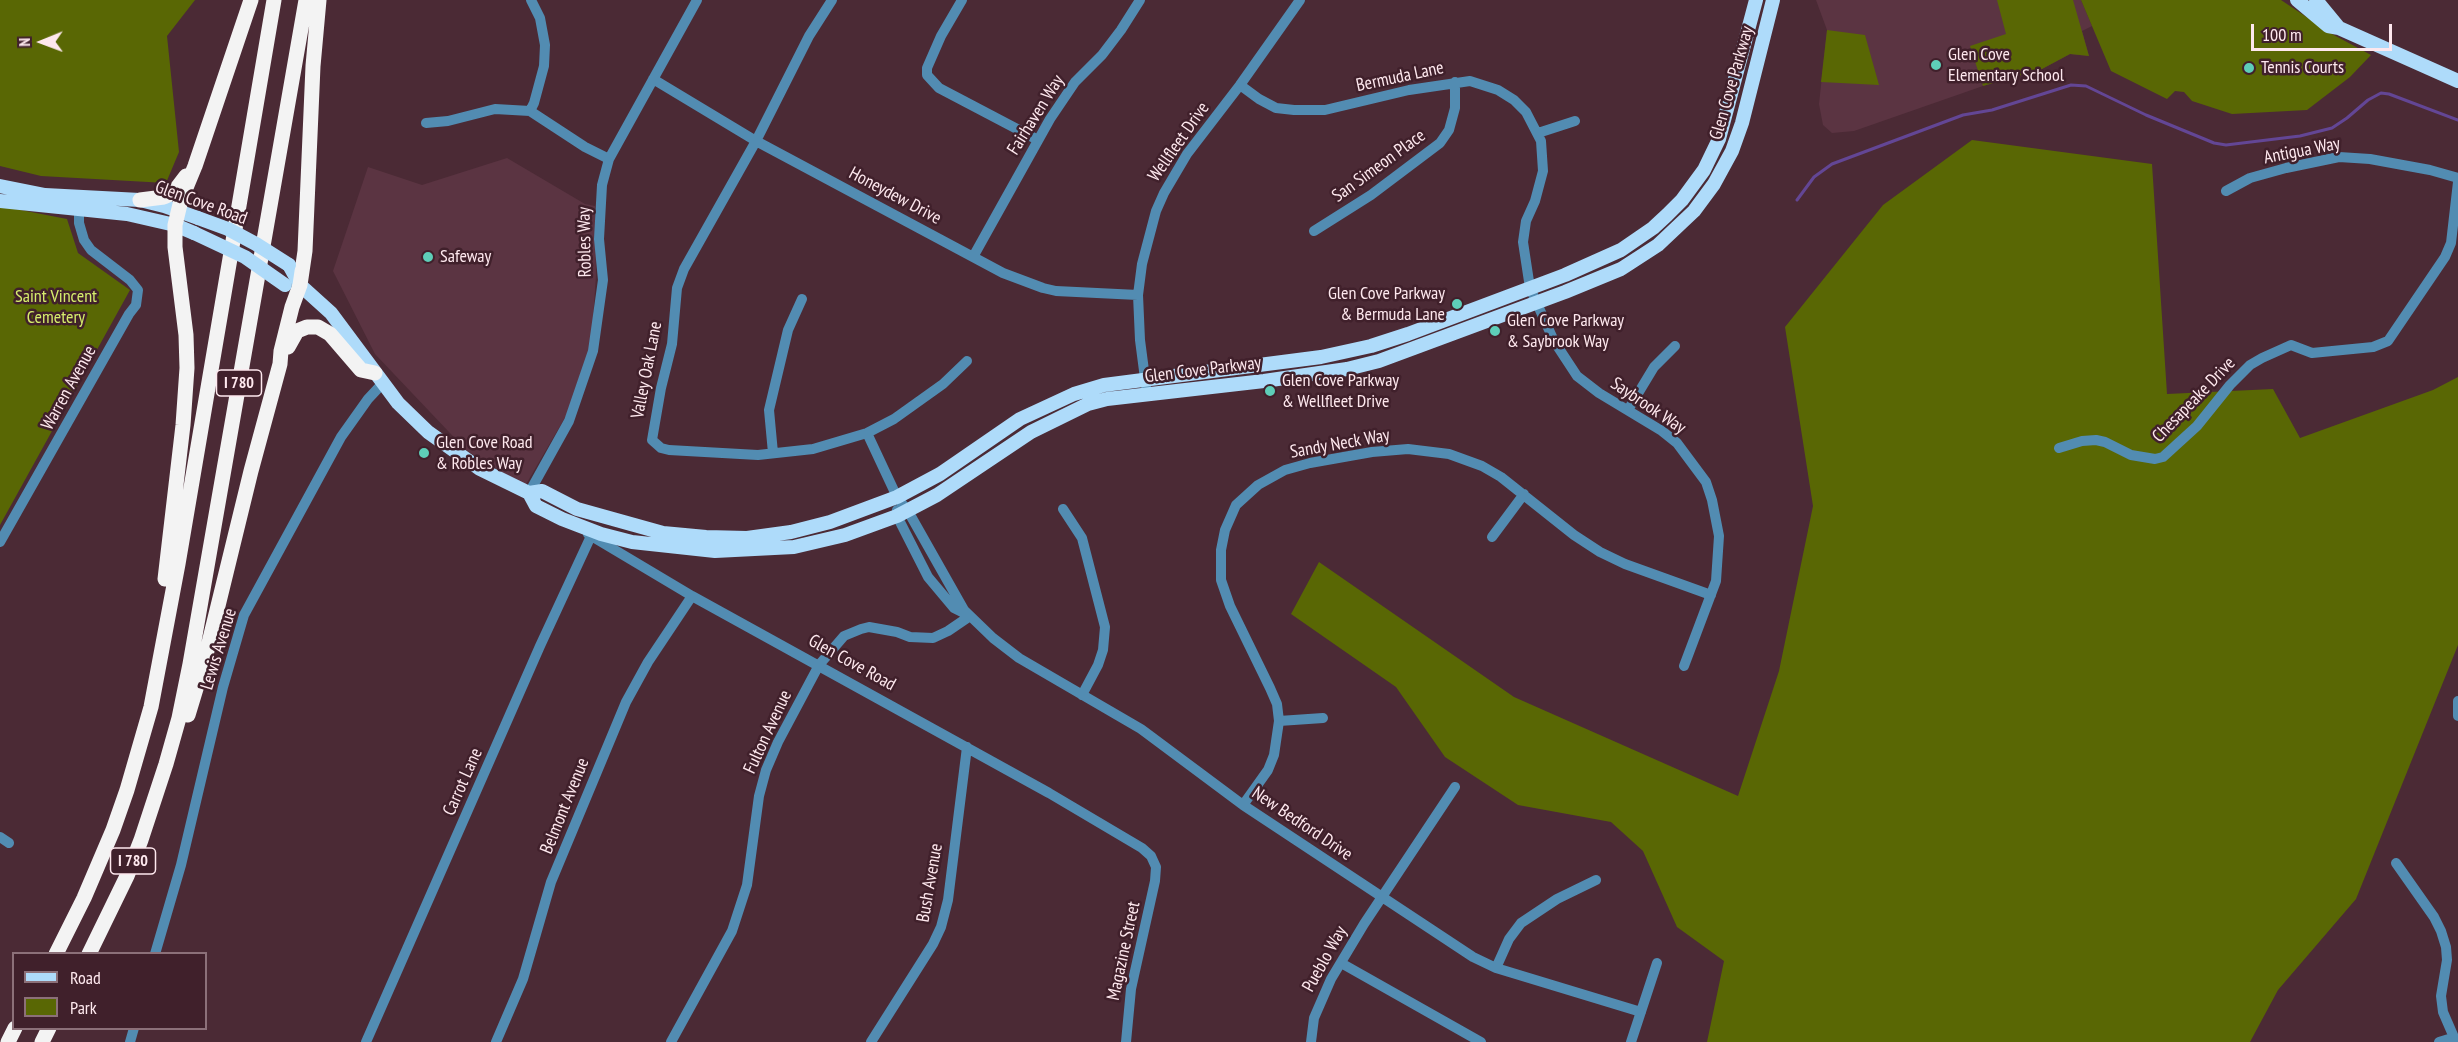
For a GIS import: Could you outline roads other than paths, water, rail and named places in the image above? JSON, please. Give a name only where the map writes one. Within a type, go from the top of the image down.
[{"type":"highway","points":[[151,707],[156,645],[176,494],[186,379],[186,335],[181,277],[175,247],[177,218],[251,0]]},
{"type":"highway","name":"I 780","points":[[57,952],[84,898],[113,830],[151,707],[180,553],[274,0]]},
{"type":"highway","name":"I 780","points":[[90,952],[127,876],[166,764],[190,664],[306,0]]},
{"type":"highway","points":[[166,764],[187,721],[205,659],[280,364],[292,285],[305,251],[312,66],[319,0]]},
{"type":"highway","points":[[140,200],[164,197],[173,193],[183,181],[199,153]]},
{"type":"highway","points":[[280,364],[297,331],[307,327],[318,327],[330,334],[361,370],[379,378]]},
{"type":"main road","name":"Glen Cove Parkway","points":[[577,509],[663,533],[747,538],[791,532],[830,522],[897,497],[940,474],[1020,419],[1057,400],[1104,385],[1321,357],[1371,346],[1603,259],[1621,250],[1653,228],[1682,200],[1704,170],[1719,139],[1755,0]]},
{"type":"main road","name":"Glen Cove Parkway","points":[[562,519],[632,542],[673,548],[741,551],[794,548],[845,535],[903,513],[937,495],[1031,432],[1064,415],[1107,399],[1264,381],[1358,367],[1408,352],[1621,269],[1658,245],[1677,229],[1714,184],[1732,151],[1742,123],[1773,0]]},
{"type":"main road","points":[[2297,0],[2328,26],[2338,28],[2458,81]]},
{"type":"main road","points":[[2316,0],[2338,28]]},
{"type":"main road","name":"Glen Cove Road","points":[[0,186],[128,214],[198,218],[228,229],[289,265],[292,285]]},
{"type":"main road","name":"Glen Cove Road","points":[[0,201],[50,207],[79,202],[140,200],[177,218],[194,233],[245,257],[292,285],[331,313],[398,403],[428,432],[458,456],[529,493],[542,492],[577,509]]},
{"type":"main road","name":"Glen Cove Road","points":[[529,493],[536,506],[562,519]]},
{"type":"street","points":[[530,111],[544,66],[545,45],[540,18],[531,0]]},
{"type":"street","name":"Robles Way","points":[[529,493],[569,422],[593,351],[603,280],[599,239],[600,202],[609,159],[697,0]]},
{"type":"street","name":"Valley Oak Lane","points":[[832,0],[809,36],[756,141],[684,269],[677,288],[672,344],[652,440],[661,448],[669,450],[758,455],[813,449],[867,432],[894,419],[918,403],[968,361]]},
{"type":"street","points":[[962,0],[927,68],[929,80],[939,88],[1038,140]]},
{"type":"street","name":"Fairhaven Way","points":[[974,257],[1038,140],[1075,82],[1102,55],[1140,0]]},
{"type":"street","name":"Wellfleet Drive","points":[[1148,395],[1140,340],[1138,295],[1142,264],[1156,211],[1187,154],[1240,85],[1300,0]]},
{"type":"street","name":"Honeydew Drive","points":[[653,79],[756,141],[1003,273],[1043,288],[1138,295]]},
{"type":"street","name":"Bermuda Lane","points":[[1240,85],[1276,108],[1333,109],[1409,90],[1470,81],[1498,90],[1514,100],[1526,112],[1541,141],[1543,171],[1535,201],[1526,221],[1523,242],[1530,288]]},
{"type":"street","name":"San Simeon Place","points":[[1314,231],[1371,195],[1440,143],[1449,130],[1455,108],[1455,82]]},
{"type":"street","points":[[426,123],[457,119],[495,109],[530,111],[585,147],[609,159]]},
{"type":"street","points":[[1538,134],[1575,121]]},
{"type":"street","name":"Antigua Way","points":[[2226,191],[2250,178],[2286,168],[2339,158],[2370,159],[2430,170],[2458,180]]},
{"type":"street","name":"Chesapeake Drive","points":[[2059,448],[2082,441],[2096,440],[2132,455],[2156,459],[2163,457],[2197,426],[2230,385],[2250,365],[2262,358],[2291,345],[2312,353],[2373,347],[2388,341],[2445,257],[2451,243],[2458,180]]},
{"type":"street","name":"Warren Avenue","points":[[0,542],[136,305],[138,290],[135,285],[91,250],[84,240],[79,223],[79,202]]},
{"type":"street","name":"Saybrook Way","points":[[1530,288],[1563,359],[1577,376],[1677,442],[1706,482],[1719,536],[1716,581],[1684,666]]},
{"type":"street","points":[[773,453],[769,410],[788,330],[802,299]]},
{"type":"street","points":[[1628,411],[1654,367],[1675,346]]},
{"type":"street","name":"Lewis Avenue","points":[[156,952],[181,865],[223,687],[244,615],[341,437],[368,399],[379,378]]},
{"type":"street","name":"New Bedford Drive","points":[[867,432],[897,497],[928,577],[954,608],[970,616],[1019,658],[1141,729],[1243,805],[1473,957],[1496,968],[1641,1012]]},
{"type":"street","name":"Sandy Neck Way","points":[[1243,805],[1268,770],[1274,755],[1279,722],[1270,688],[1230,606],[1221,580],[1220,564],[1225,530],[1236,505],[1258,484],[1285,470],[1372,452],[1408,449],[1449,454],[1468,460],[1501,477],[1574,535],[1600,552],[1625,564],[1711,595]]},
{"type":"street","points":[[1492,537],[1524,494]]},
{"type":"street","points":[[1063,509],[1082,538],[1105,627],[1101,657],[1082,695]]},
{"type":"street","name":"Glen Cove Road","points":[[562,519],[692,596],[967,747],[1142,848],[1151,856],[1156,867]]},
{"type":"street","name":"Carrot Lane","points":[[366,1042],[540,646],[591,536]]},
{"type":"street","name":"Belmont Avenue","points":[[496,1042],[523,979],[551,882],[617,722],[639,678],[692,596]]},
{"type":"street","name":"Fulton Avenue","points":[[670,1042],[732,931],[747,885],[759,796],[766,770],[778,741],[819,665],[844,636],[861,629],[869,627],[910,637],[933,638],[948,632],[970,616]]},
{"type":"street","points":[[2458,701],[2458,716]]},
{"type":"street","points":[[1279,722],[1323,718]]},
{"type":"street","name":"Bush Avenue","points":[[871,1042],[933,944],[941,927],[948,900],[967,747]]},
{"type":"street","name":"Pueblo Way","points":[[1311,1042],[1314,1018],[1341,963],[1381,898],[1455,788]]},
{"type":"street","points":[[2396,863],[2441,931],[2446,947],[2441,996],[2443,1012],[2454,1040],[2439,1042]]},
{"type":"street","name":"Magazine Street","points":[[1126,1042],[1131,988],[1151,902],[1156,867]]},
{"type":"street","points":[[1496,968],[1509,939],[1521,923],[1557,899],[1596,880]]},
{"type":"street","points":[[1341,963],[1481,1042]]},
{"type":"street","points":[[1631,1042],[1657,963]]},
{"type":"waterway","points":[[1797,200],[1814,177],[1832,164],[1963,115],[1992,110],[2071,85],[2086,86],[2146,115],[2214,143],[2226,145],[2300,136],[2332,128],[2368,100],[2381,93],[2458,120]]},
{"type":"place","name":"Glen Cove Elementary School","points":[[1936,65]]},
{"type":"place","name":"Tennis Courts","points":[[2249,68]]},
{"type":"place","name":"Safeway","points":[[428,257]]},
{"type":"place","name":"Glen Cove Parkway & Bermuda Lane","points":[[1457,304]]},
{"type":"place","name":"Glen Cove Parkway & Saybrook Way","points":[[1495,331]]},
{"type":"place","name":"Glen Cove Parkway & Wellfleet Drive","points":[[1270,391]]},
{"type":"place","name":"Glen Cove Road & Robles Way","points":[[424,453]]},
{"type":"park label","name":"Saint Vincent Cemetery","points":[[56,307]]}]
